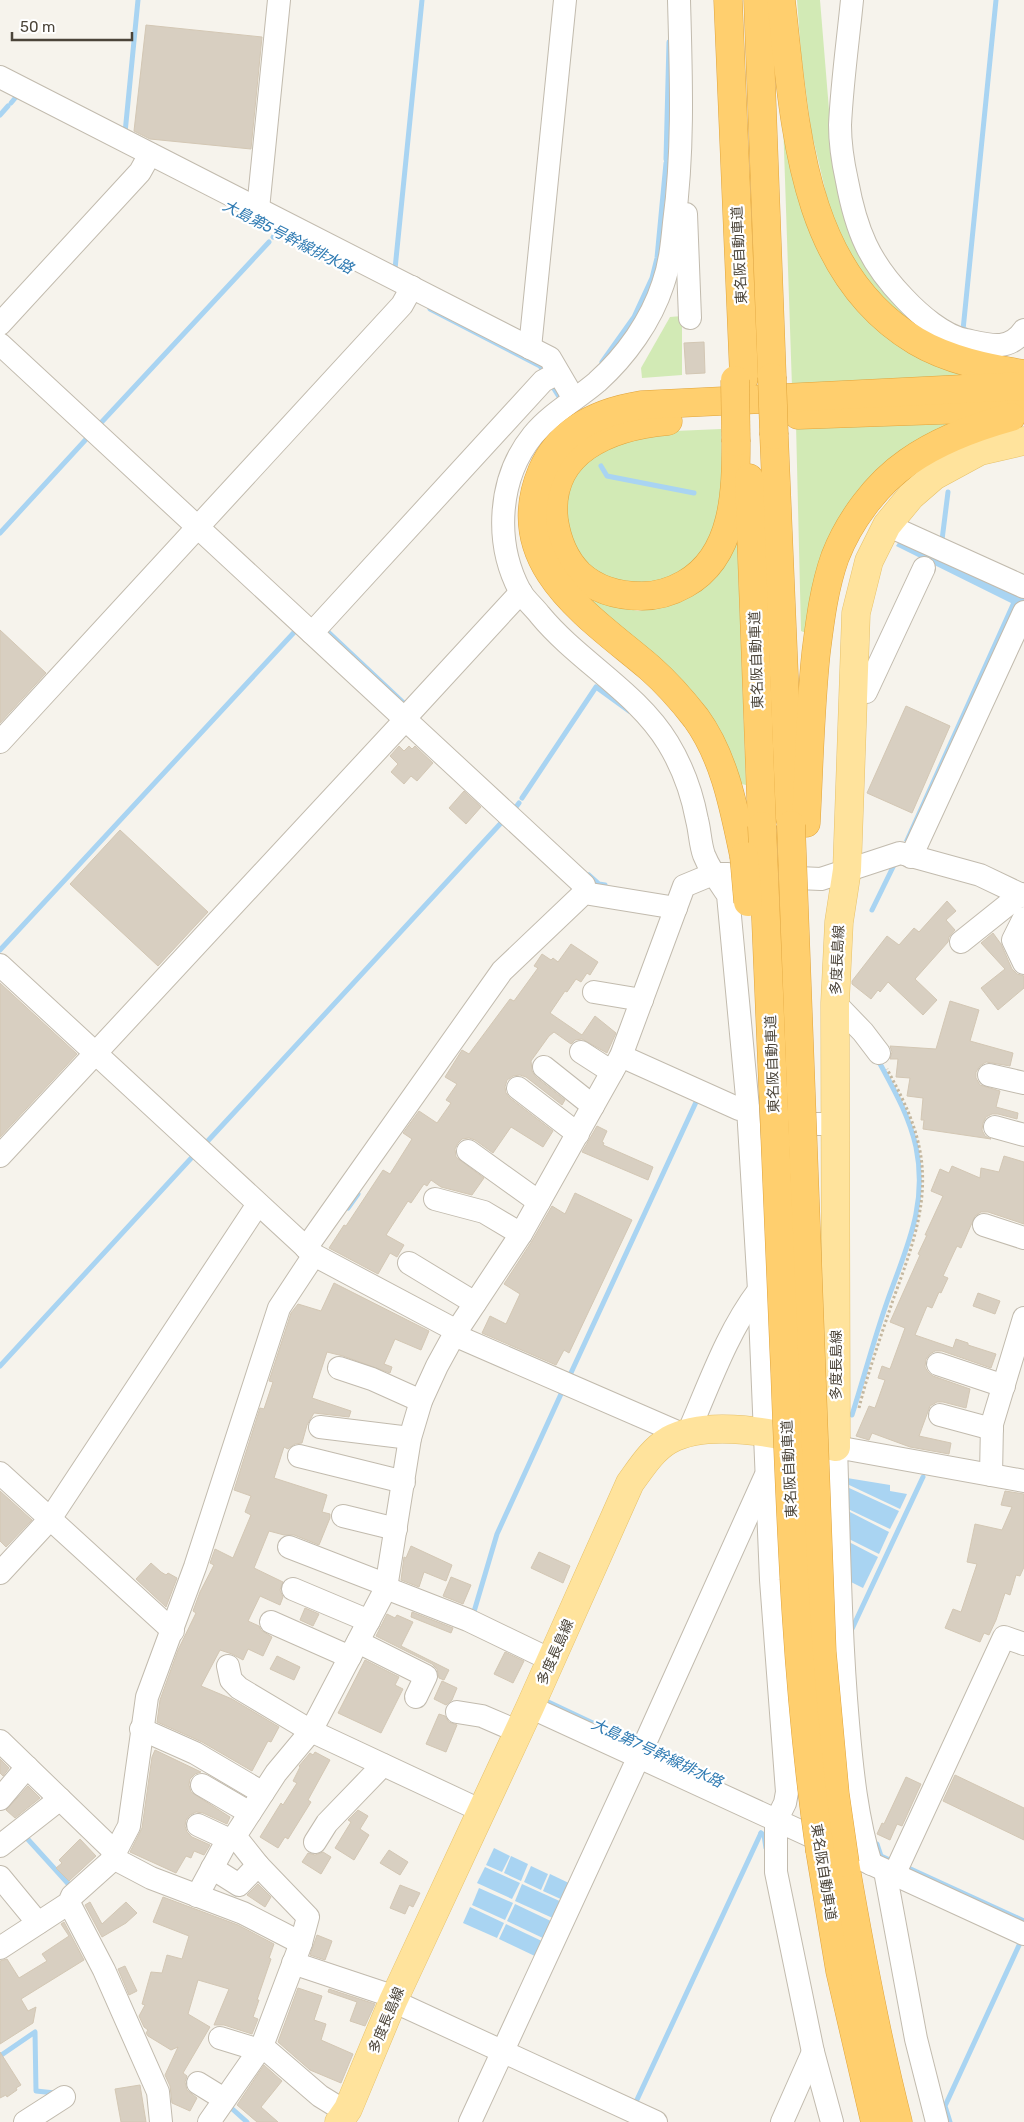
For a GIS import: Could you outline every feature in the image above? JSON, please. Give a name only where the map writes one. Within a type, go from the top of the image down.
[{"type":"highway","points":[[728,0],[730,59],[727,118],[739,379],[741,440],[733,507],[728,528],[711,561],[688,582],[660,595],[618,594],[603,590],[579,574],[567,561],[559,544],[554,516],[554,502],[559,482],[572,459],[584,448],[600,437],[616,430],[652,423],[686,420],[1024,407]]},
{"type":"highway","name":"東名阪自動車道","points":[[758,0],[774,435],[798,824]]},
{"type":"highway","points":[[781,0],[794,120],[803,165],[813,202],[839,261],[855,286],[873,307],[894,326],[917,342],[945,355],[1024,374]]},
{"type":"highway","points":[[791,1209],[744,856],[726,780],[714,748],[697,720],[676,692],[652,669],[575,605],[555,582],[541,557],[533,532],[532,508],[537,484],[546,461],[572,431],[592,418],[616,409],[641,405],[1024,386]]},
{"type":"highway","points":[[791,1209],[811,1144],[803,888],[798,824],[820,623],[827,586],[847,531],[862,508],[883,484],[906,463],[932,446],[962,433],[1024,414]]},
{"type":"highway","name":"東名阪自動車道","points":[[741,440],[762,826],[822,1652],[835,1794],[882,1867],[870,2005],[898,2122]]},
{"type":"highway","name":"東名阪自動車道","points":[[791,1209],[799,1654],[812,1797],[840,1971],[875,2122]]},
{"type":"main road","name":"多度長島線","points":[[343,2117],[394,1999],[519,1732],[630,1483],[646,1461],[660,1447],[685,1434],[722,1430],[766,1432],[836,1447],[835,1002],[839,922],[847,870],[856,613],[869,561],[887,525],[911,496],[934,476],[980,451],[1024,441]]},
{"type":"street","points":[[258,209],[279,0]]},
{"type":"street","points":[[530,348],[566,0]]},
{"type":"street","points":[[679,0],[681,76],[679,189],[670,262],[664,283],[653,309],[636,338],[624,353],[598,381],[553,415],[533,436],[521,454],[510,478],[504,505],[503,534],[508,562],[521,592],[555,633],[647,713],[667,742],[683,771],[697,818],[703,853],[713,874],[728,895],[748,1116],[759,1290],[771,1580],[787,1792],[785,1803],[776,1822],[776,1872],[814,2052],[832,2122]]},
{"type":"street","points":[[852,0],[840,126],[843,163],[850,197],[856,222],[865,245],[878,268],[892,286],[932,324],[962,340],[993,346],[1015,341],[1024,330]]},
{"type":"street","points":[[0,77],[146,161],[258,209],[408,295],[550,358],[552,376],[574,400]]},
{"type":"street","points":[[0,324],[146,161]]},
{"type":"street","points":[[679,189],[686,203],[690,318]]},
{"type":"street","points":[[0,742],[408,295]]},
{"type":"street","points":[[0,344],[197,528],[317,627],[584,885],[584,894],[502,972],[310,1252],[279,1308],[173,1631],[147,1696],[129,1826],[110,1862],[72,1896],[69,1904],[0,1948]]},
{"type":"street","points":[[317,627],[552,376]]},
{"type":"street","points":[[887,525],[1024,587]]},
{"type":"street","points":[[853,692],[866,692],[924,568]]},
{"type":"street","points":[[0,1156],[521,592]]},
{"type":"street","points":[[911,856],[1024,612]]},
{"type":"street","points":[[197,1896],[212,1868],[276,1773],[312,1731],[387,1587],[410,1438],[421,1401],[437,1366],[456,1333],[521,1234],[617,1064],[684,886],[713,874],[821,878],[900,853],[980,875],[1022,895],[961,942]]},
{"type":"street","points":[[584,894],[676,908]]},
{"type":"street","points":[[1024,918],[1013,940],[1024,963]]},
{"type":"street","points":[[0,965],[310,1252],[456,1333],[685,1434],[724,1350],[750,1301],[759,1290]]},
{"type":"street","points":[[594,992],[642,1000]]},
{"type":"street","points":[[835,1002],[863,1032],[879,1053]]},
{"type":"street","points":[[581,1052],[739,1109],[748,1116],[835,1124]]},
{"type":"street","points":[[544,1066],[593,1106]]},
{"type":"street","points":[[988,1075],[1024,1083]]},
{"type":"street","points":[[518,1088],[578,1134]]},
{"type":"street","points":[[994,1127],[1024,1135]]},
{"type":"street","points":[[468,1151],[539,1202]]},
{"type":"street","points":[[435,1200],[484,1212],[521,1234]]},
{"type":"street","points":[[0,1574],[50,1519],[258,1204]]},
{"type":"street","points":[[984,1225],[1024,1238]]},
{"type":"street","points":[[409,1263],[475,1303]]},
{"type":"street","points":[[991,1475],[992,1429],[1024,1318]]},
{"type":"street","points":[[938,1364],[1004,1386]]},
{"type":"street","points":[[339,1368],[372,1378],[421,1401]]},
{"type":"street","points":[[940,1415],[992,1429]]},
{"type":"street","points":[[320,1427],[410,1438]]},
{"type":"street","points":[[937,2122],[916,2039],[882,1867],[863,1836],[859,1810],[851,1756],[844,1679],[840,1611],[836,1447],[1024,1481]]},
{"type":"street","points":[[298,1456],[404,1482]]},
{"type":"street","points":[[0,1473],[173,1631]]},
{"type":"street","points":[[470,2122],[642,1750],[766,1474]]},
{"type":"street","points":[[343,1516],[396,1529]]},
{"type":"street","points":[[290,1547],[468,1620],[551,1660]]},
{"type":"street","points":[[293,1589],[369,1621]]},
{"type":"street","points":[[271,1622],[426,1676],[416,1698]]},
{"type":"street","points":[[882,1867],[1004,1637],[1024,1644]]},
{"type":"street","points":[[228,1666],[231,1680],[239,1688],[312,1731],[482,1812]]},
{"type":"street","points":[[530,1707],[642,1750],[776,1822],[882,1867],[1024,1934]]},
{"type":"street","points":[[457,1712],[482,1716],[519,1732]]},
{"type":"street","points":[[141,1729],[195,1753],[263,1793]]},
{"type":"street","points":[[0,1741],[60,1799],[114,1856],[151,1878],[243,1913],[297,1953],[503,2052],[656,2122]]},
{"type":"street","points":[[315,1842],[327,1823],[383,1765]]},
{"type":"street","points":[[0,1799],[27,1767]]},
{"type":"street","points":[[202,1785],[250,1813]]},
{"type":"street","points":[[0,1846],[60,1799]]},
{"type":"street","points":[[198,1825],[232,1838],[308,1917],[297,1953],[260,2048],[209,2122]]},
{"type":"street","points":[[212,1868],[239,1885],[258,1865]]},
{"type":"street","points":[[0,1877],[38,1923]]},
{"type":"street","points":[[69,1904],[104,1970],[158,2092],[161,2122]]},
{"type":"street","points":[[220,2038],[260,2048],[343,2117]]},
{"type":"street","points":[[782,2122],[814,2052]]},
{"type":"street","points":[[198,2083],[224,2099]]},
{"type":"street","points":[[25,2122],[64,2097]]},
{"type":"path","points":[[858,1411],[877,1346],[914,1242],[921,1212],[922,1180],[919,1147],[903,1100],[879,1053]]},
{"type":"green space","points":[[797,0],[820,0],[830,122],[861,257],[880,289],[920,324],[906,323],[867,284],[833,223],[811,130],[801,54]]},
{"type":"green space","points":[[781,61],[854,301],[995,380],[792,387]]},
{"type":"green space","points":[[682,316],[682,375],[642,378],[641,368],[670,317]]},
{"type":"green space","points":[[965,418],[880,474],[808,634],[801,631],[796,424]]},
{"type":"green space","points":[[721,429],[722,488],[711,543],[691,569],[669,584],[608,582],[575,556],[563,512],[570,485],[585,461],[600,451],[652,432]]},
{"type":"green space","points":[[737,535],[746,785],[737,783],[582,600],[590,594],[612,605],[638,611],[672,605],[694,594],[713,575]]},
{"type":"water","points":[[901,538],[1024,594],[1024,610],[912,845],[904,841],[1011,603],[896,546]]},
{"type":"water","points":[[847,1478],[890,1485],[890,1491],[907,1494],[900,1509],[847,1484]]},
{"type":"water","points":[[847,1487],[899,1511],[890,1529],[848,1509]]},
{"type":"water","points":[[848,1511],[889,1532],[879,1554],[849,1539]]},
{"type":"water","points":[[849,1542],[878,1557],[863,1588],[851,1582]]},
{"type":"water","points":[[494,1848],[510,1856],[502,1872],[486,1865]]},
{"type":"water","points":[[511,1856],[528,1864],[521,1881],[504,1873]]},
{"type":"water","points":[[531,1866],[548,1874],[541,1890],[524,1882]]},
{"type":"water","points":[[485,1867],[520,1883],[512,1899],[477,1883]]},
{"type":"water","points":[[550,1874],[573,1885],[565,1901],[543,1891]]},
{"type":"water","points":[[522,1884],[564,1903],[557,1920],[515,1901]]},
{"type":"water","points":[[479,1888],[513,1903],[505,1920],[472,1905]]},
{"type":"water","points":[[515,1904],[555,1923],[547,1940],[507,1921]]},
{"type":"water","points":[[470,1907],[504,1923],[497,1938],[463,1923]]},
{"type":"water","points":[[506,1924],[546,1943],[539,1958],[499,1939]]},
{"type":"building","points":[[146,25],[262,37],[251,149],[150,139],[134,131]]},
{"type":"building","points":[[704,342],[705,373],[686,374],[684,343]]},
{"type":"building","points":[[0,630],[46,673],[0,723]]},
{"type":"building","points":[[906,706],[950,726],[912,813],[867,793]]},
{"type":"building","points":[[399,746],[404,751],[409,746],[412,749],[415,746],[433,763],[417,781],[411,776],[404,784],[391,772],[398,764],[390,756]]},
{"type":"building","points":[[464,791],[481,807],[466,824],[449,808]]},
{"type":"building","points":[[120,830],[208,912],[158,966],[70,884]]},
{"type":"building","points":[[947,901],[956,911],[946,920],[955,930],[949,937],[948,942],[915,979],[937,1000],[923,1015],[888,982],[871,999],[852,984],[852,981],[887,936],[899,945],[914,928],[919,932]]},
{"type":"building","points":[[993,933],[1001,944],[1012,969],[1017,974],[1024,976],[1024,988],[998,1010],[981,988],[1005,969],[981,943]]},
{"type":"building","points":[[571,944],[598,962],[590,975],[587,973],[581,982],[576,979],[550,1013],[582,1035],[595,1016],[616,1033],[607,1053],[582,1039],[575,1040],[571,1044],[554,1032],[549,1036],[531,1061],[532,1071],[536,1077],[565,1100],[562,1105],[526,1077],[520,1075],[513,1076],[507,1080],[506,1093],[510,1098],[553,1131],[543,1147],[511,1127],[493,1153],[475,1140],[469,1138],[462,1139],[455,1149],[456,1157],[484,1178],[472,1195],[441,1187],[431,1180],[427,1186],[424,1184],[411,1203],[408,1201],[386,1235],[404,1245],[397,1257],[390,1253],[378,1274],[329,1248],[383,1170],[390,1174],[412,1139],[403,1133],[419,1111],[437,1123],[451,1103],[446,1100],[457,1084],[445,1077],[462,1050],[469,1054],[510,999],[514,1001],[538,968],[534,966],[542,954],[558,962]]},
{"type":"building","points":[[0,983],[77,1054],[0,1137]]},
{"type":"building","points":[[950,1001],[979,1010],[970,1041],[1013,1053],[1010,1066],[986,1062],[976,1072],[976,1078],[980,1085],[1000,1091],[996,1107],[1018,1113],[1017,1119],[998,1114],[986,1117],[982,1130],[985,1136],[991,1139],[923,1129],[924,1120],[921,1120],[923,1098],[907,1096],[910,1078],[896,1077],[898,1059],[890,1059],[892,1052],[890,1046],[936,1049]]},
{"type":"building","points":[[597,1126],[607,1131],[602,1142],[604,1143],[603,1145],[653,1167],[648,1180],[582,1152]]},
{"type":"building","points":[[1004,1156],[1024,1162],[1024,1224],[988,1212],[981,1212],[975,1216],[961,1248],[957,1246],[943,1276],[948,1278],[941,1293],[939,1292],[932,1308],[927,1306],[915,1335],[953,1348],[956,1339],[996,1354],[991,1368],[942,1351],[935,1351],[926,1359],[925,1367],[933,1376],[970,1389],[966,1408],[943,1402],[937,1402],[930,1406],[919,1436],[951,1443],[949,1454],[910,1447],[872,1433],[869,1440],[856,1436],[869,1406],[875,1408],[885,1380],[878,1378],[882,1366],[890,1369],[905,1328],[890,1322],[920,1255],[918,1254],[927,1235],[925,1235],[943,1196],[931,1191],[940,1169],[949,1173],[952,1166],[980,1178],[981,1168],[999,1172]]},
{"type":"building","points":[[575,1193],[632,1220],[569,1353],[564,1350],[556,1365],[482,1333],[490,1316],[506,1324],[520,1294],[504,1284],[552,1206],[565,1214]]},
{"type":"building","points":[[334,1283],[429,1331],[421,1350],[395,1339],[384,1364],[392,1367],[390,1373],[327,1352],[312,1398],[351,1411],[349,1417],[314,1413],[307,1425],[302,1443],[295,1444],[288,1449],[284,1447],[274,1478],[327,1495],[322,1512],[330,1514],[330,1518],[319,1545],[294,1535],[284,1535],[269,1531],[254,1568],[283,1582],[280,1590],[283,1597],[280,1605],[260,1596],[248,1621],[259,1626],[261,1630],[272,1637],[263,1656],[248,1649],[243,1660],[220,1650],[201,1686],[232,1699],[279,1727],[271,1742],[268,1741],[252,1771],[202,1742],[157,1722],[160,1700],[178,1650],[196,1613],[193,1611],[200,1592],[214,1565],[210,1563],[215,1549],[233,1558],[251,1515],[245,1512],[251,1496],[234,1490],[260,1408],[264,1409],[273,1382],[269,1381],[291,1313],[298,1304],[321,1311]]},
{"type":"building","points":[[978,1293],[1000,1301],[995,1314],[973,1306]]},
{"type":"building","points":[[0,1491],[32,1520],[6,1547],[0,1541]]},
{"type":"building","points":[[1005,1491],[1024,1494],[1024,1567],[1020,1576],[1016,1575],[1010,1595],[1005,1593],[989,1635],[984,1633],[980,1642],[945,1628],[953,1609],[961,1612],[977,1564],[967,1562],[975,1524],[1002,1530],[1012,1507],[1001,1505]]},
{"type":"building","points":[[411,1546],[452,1565],[446,1581],[424,1572],[419,1587],[401,1580],[404,1557],[406,1558]]},
{"type":"building","points":[[539,1552],[570,1566],[563,1583],[531,1568]]},
{"type":"building","points":[[151,1563],[166,1575],[168,1573],[177,1578],[166,1607],[136,1579]]},
{"type":"building","points":[[451,1577],[471,1585],[463,1604],[443,1596]]},
{"type":"building","points":[[305,1608],[319,1614],[313,1626],[300,1620]]},
{"type":"building","points":[[412,1612],[453,1628],[451,1633],[411,1617]]},
{"type":"building","points":[[387,1614],[395,1618],[397,1615],[413,1622],[401,1646],[449,1670],[444,1680],[439,1678],[437,1669],[432,1664],[376,1636]]},
{"type":"building","points":[[505,1652],[524,1661],[513,1683],[494,1674]]},
{"type":"building","points":[[277,1656],[300,1667],[294,1680],[270,1669]]},
{"type":"building","points":[[365,1660],[399,1677],[395,1685],[403,1689],[381,1733],[338,1713]]},
{"type":"building","points":[[442,1681],[457,1688],[452,1700],[446,1705],[434,1699]]},
{"type":"building","points":[[439,1714],[445,1716],[449,1722],[457,1725],[446,1752],[426,1744]]},
{"type":"building","points":[[155,1750],[201,1772],[195,1774],[190,1779],[191,1792],[230,1817],[227,1824],[203,1813],[196,1812],[190,1815],[186,1820],[187,1832],[192,1837],[210,1845],[204,1855],[194,1851],[191,1858],[186,1856],[176,1873],[130,1852],[142,1828],[152,1757]]},
{"type":"building","points":[[315,1752],[330,1760],[308,1800],[311,1802],[288,1839],[285,1837],[278,1848],[260,1837],[281,1803],[283,1805],[297,1783],[293,1781],[299,1766],[310,1753],[313,1755]]},
{"type":"building","points":[[0,1759],[9,1768],[3,1776],[0,1773]]},
{"type":"building","points":[[955,1775],[1024,1808],[1024,1840],[943,1801]]},
{"type":"building","points":[[906,1777],[921,1784],[902,1826],[897,1824],[890,1840],[877,1834],[882,1823],[884,1824]]},
{"type":"building","points":[[28,1786],[40,1798],[15,1818],[6,1810]]},
{"type":"building","points":[[358,1810],[368,1816],[360,1829],[369,1835],[354,1860],[335,1848],[351,1822],[348,1820]]},
{"type":"building","points":[[80,1839],[96,1856],[69,1881],[56,1868],[62,1863],[59,1860]]},
{"type":"building","points":[[389,1850],[408,1862],[400,1875],[380,1863]]},
{"type":"building","points":[[323,1852],[331,1857],[321,1874],[302,1862],[308,1853],[315,1855]]},
{"type":"building","points":[[258,1884],[271,1897],[265,1907],[247,1895]]},
{"type":"building","points":[[400,1885],[420,1893],[413,1907],[409,1905],[405,1914],[390,1908]]},
{"type":"building","points":[[163,1897],[238,1925],[274,1944],[257,2000],[259,2000],[253,2017],[258,2019],[252,2034],[224,2025],[214,2025],[229,1989],[198,1980],[188,2014],[210,2027],[183,2073],[187,2076],[185,2082],[187,2090],[197,2098],[190,2111],[172,2103],[170,2086],[165,2075],[178,2047],[171,2050],[148,2036],[146,2033],[148,2030],[144,2027],[139,2016],[145,2005],[142,2004],[151,1972],[162,1973],[167,1955],[182,1959],[189,1936],[153,1922]]},
{"type":"building","points":[[90,1902],[102,1924],[126,1902],[137,1913],[126,1923],[102,1937],[85,1905]]},
{"type":"building","points":[[64,1922],[84,1960],[21,1999],[28,2011],[36,2007],[33,2023],[0,2044],[0,1961],[7,1959],[19,1978],[47,1961],[42,1954],[69,1936],[61,1924]]},
{"type":"building","points":[[317,1935],[332,1941],[325,1960],[310,1955]]},
{"type":"building","points":[[125,1966],[137,1991],[129,1995],[118,1969]]},
{"type":"building","points":[[298,1988],[322,1996],[314,2020],[326,2024],[321,2040],[353,2054],[341,2083],[310,2070],[278,2042]]},
{"type":"building","points":[[329,1989],[375,2004],[365,2026],[350,2021],[357,2002],[328,1992]]},
{"type":"building","points":[[0,2052],[21,2085],[7,2097],[6,2095],[0,2098]]},
{"type":"building","points":[[264,2065],[282,2081],[261,2107],[278,2122],[257,2122],[237,2105]]},
{"type":"building","points":[[140,2085],[146,2122],[121,2122],[115,2089]]},
{"type":"waterway","points":[[125,133],[138,0]]},
{"type":"waterway","points":[[395,269],[422,0]]},
{"type":"waterway","points":[[966,330],[963,330],[996,0]]},
{"type":"waterway","points":[[666,159],[669,42]]},
{"type":"waterway","name":"大島第5号幹線排水路","points":[[11,103],[16,97]]},
{"type":"waterway","points":[[0,115],[8,106]]},
{"type":"waterway","points":[[602,362],[634,317],[652,278],[657,258],[666,163]]},
{"type":"waterway","name":"大島第5号幹線排水路","points":[[273,237],[278,231]]},
{"type":"waterway","points":[[98,426],[269,242]]},
{"type":"waterway","name":"大島第5号幹線排水路","points":[[430,309],[540,366],[545,374]]},
{"type":"waterway","name":"大島第5号幹線排水路","points":[[551,384],[561,400]]},
{"type":"waterway","points":[[0,533],[89,436]]},
{"type":"waterway","name":"大島第5号幹線排水路","points":[[601,466],[607,476],[694,493]]},
{"type":"waterway","points":[[942,540],[948,492]]},
{"type":"waterway","points":[[0,950],[299,627]]},
{"type":"waterway","points":[[324,628],[407,706]]},
{"type":"waterway","points":[[522,798],[596,687],[629,711]]},
{"type":"waterway","points":[[513,811],[519,803]]},
{"type":"waterway","points":[[205,1144],[501,823]]},
{"type":"waterway","points":[[872,910],[894,865]]},
{"type":"waterway","points":[[589,875],[599,884],[605,885]]},
{"type":"waterway","points":[[852,1415],[882,1316],[908,1245],[917,1208],[919,1189],[919,1168],[913,1135],[900,1102],[878,1060]]},
{"type":"waterway","points":[[570,1375],[697,1100]]},
{"type":"waterway","points":[[0,1366],[195,1154]]},
{"type":"waterway","points":[[348,1208],[358,1194]]},
{"type":"waterway","points":[[473,1615],[497,1534],[561,1394]]},
{"type":"waterway","points":[[851,1631],[923,1477]]},
{"type":"waterway","name":"大島第7号幹線排水路","points":[[544,1700],[614,1733]]},
{"type":"waterway","points":[[761,1833],[764,1835],[766,1848]]},
{"type":"waterway","points":[[635,2104],[761,1833]]},
{"type":"waterway","points":[[24,1835],[72,1888]]},
{"type":"waterway","name":"大島第7号幹線排水路","points":[[877,1844],[881,1856],[894,1862]]},
{"type":"waterway","name":"大島第7号幹線排水路","points":[[904,1866],[1024,1921]]},
{"type":"waterway","points":[[950,2122],[945,2106],[1021,1941]]},
{"type":"waterway","points":[[0,2056],[35,2032],[36,2091],[55,2093]]},
{"type":"waterway","points":[[229,2106],[247,2122]]}]
